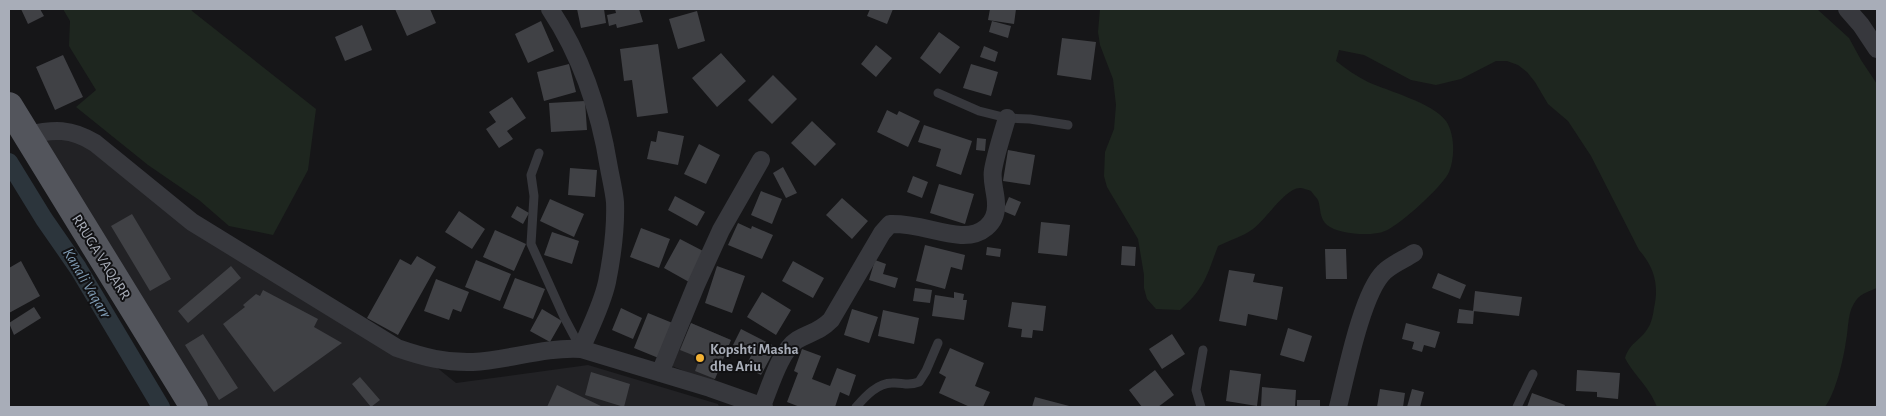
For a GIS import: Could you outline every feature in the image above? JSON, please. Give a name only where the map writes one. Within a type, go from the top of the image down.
[{"type":"main road","name":"RRUGA VAQARR","points":[[9,106],[194,407]]},
{"type":"street","points":[[550,9],[580,65],[593,96],[604,137],[614,202],[613,243],[607,283],[581,349]]},
{"type":"street","points":[[1847,9],[1861,25],[1877,49]]},
{"type":"street","points":[[26,135],[58,130],[82,135],[95,143],[192,222],[397,348],[425,358],[451,362],[475,362],[560,348],[581,349],[763,407],[786,351],[797,340],[822,330],[831,320],[882,233],[890,224],[917,225],[960,235],[976,234],[986,229],[993,219],[996,206],[992,182],[993,169],[1007,118]]},
{"type":"street","points":[[660,373],[721,230],[761,160]]},
{"type":"street","points":[[1338,407],[1357,331],[1370,293],[1384,272],[1414,254]]},
{"type":"lane","points":[[938,93],[979,111],[1007,118],[1030,119],[1068,125]]},
{"type":"lane","points":[[539,153],[531,174],[534,196],[531,244],[564,317],[581,349]]},
{"type":"lane","points":[[856,407],[874,389],[891,382],[910,386],[920,382],[938,343]]},
{"type":"lane","points":[[1201,407],[1196,390],[1203,350]]},
{"type":"lane","points":[[1518,407],[1533,374]]},
{"type":"shaded area","points":[[63,9],[191,9],[316,109],[308,170],[273,235],[229,226],[199,200],[148,165],[76,107],[96,90],[69,46],[70,21]]},
{"type":"shaded area","points":[[1100,9],[1817,9],[1849,38],[1877,84],[1877,288],[1859,297],[1851,309],[1841,366],[1829,400],[1825,407],[1657,407],[1650,393],[1625,358],[1632,346],[1648,329],[1652,320],[1656,285],[1652,270],[1639,250],[1591,156],[1568,121],[1548,104],[1527,72],[1518,65],[1507,61],[1496,61],[1461,79],[1436,85],[1411,80],[1364,55],[1339,50],[1336,61],[1351,72],[1368,82],[1421,103],[1446,121],[1451,132],[1453,153],[1451,166],[1445,178],[1430,195],[1400,222],[1385,231],[1372,234],[1339,231],[1332,228],[1323,219],[1318,200],[1311,191],[1301,188],[1294,189],[1253,229],[1218,246],[1200,288],[1180,310],[1156,309],[1147,299],[1144,288],[1144,275],[1138,239],[1107,187],[1104,176],[1105,152],[1114,129],[1116,105],[1113,79],[1100,45],[1098,32]]},
{"type":"shaded area","points":[[69,131],[192,222],[425,358],[456,383],[588,365],[718,404],[719,407],[185,407],[39,132]]},
{"type":"shaded area","name":"Kopshti Masha dhe Ariu","points":[[691,323],[731,340],[713,383],[672,366]]},
{"type":"building","points":[[21,9],[40,9],[44,16],[28,24]]},
{"type":"building","points":[[395,9],[430,9],[436,23],[407,36]]},
{"type":"building","points":[[577,9],[604,9],[606,23],[581,28]]},
{"type":"building","points":[[615,9],[639,9],[643,22],[617,28],[616,24],[609,26],[607,15],[616,13]]},
{"type":"building","points":[[870,9],[893,9],[887,24],[867,16]]},
{"type":"building","points":[[990,9],[1016,9],[1014,24],[988,20]]},
{"type":"building","points":[[697,11],[705,41],[678,49],[669,19]]},
{"type":"building","points":[[541,21],[554,51],[528,63],[515,34]]},
{"type":"building","points":[[992,21],[1011,26],[1008,38],[989,32]]},
{"type":"building","points":[[362,25],[372,50],[345,61],[335,37]]},
{"type":"building","points":[[939,32],[960,47],[940,74],[920,58]]},
{"type":"building","points":[[1062,38],[1096,42],[1091,80],[1057,75]]},
{"type":"building","points":[[658,44],[668,113],[637,117],[632,80],[624,81],[620,49]]},
{"type":"building","points":[[876,45],[892,58],[876,77],[861,64]]},
{"type":"building","points":[[984,46],[998,52],[995,62],[980,57]]},
{"type":"building","points":[[721,53],[746,81],[717,107],[692,78]]},
{"type":"building","points":[[63,55],[83,97],[55,110],[36,67]]},
{"type":"building","points":[[569,64],[576,92],[544,101],[537,72]]},
{"type":"building","points":[[971,64],[998,72],[991,96],[963,88]]},
{"type":"building","points":[[773,75],[797,99],[772,124],[748,100]]},
{"type":"building","points":[[512,97],[526,118],[507,131],[513,139],[499,148],[486,129],[496,122],[489,112]]},
{"type":"building","points":[[585,101],[587,130],[551,132],[549,103]]},
{"type":"building","points":[[887,110],[897,115],[899,111],[920,121],[908,147],[877,132]]},
{"type":"building","points":[[812,121],[836,144],[815,166],[791,143]]},
{"type":"building","points":[[924,125],[972,141],[961,175],[936,166],[941,149],[918,142]]},
{"type":"building","points":[[658,131],[684,136],[678,165],[647,159],[651,141],[656,142]]},
{"type":"building","points":[[977,138],[986,139],[985,151],[976,150]]},
{"type":"building","points":[[699,144],[720,155],[706,184],[684,174]]},
{"type":"building","points":[[1008,150],[1035,155],[1030,185],[1003,181]]},
{"type":"building","points":[[783,167],[797,193],[786,198],[773,173]]},
{"type":"building","points":[[570,168],[597,170],[595,197],[568,195]]},
{"type":"building","points":[[913,176],[928,182],[922,198],[907,192]]},
{"type":"building","points":[[939,184],[974,194],[965,224],[930,213]]},
{"type":"building","points":[[761,191],[782,199],[772,224],[751,215]]},
{"type":"building","points":[[675,196],[705,212],[697,226],[668,210]]},
{"type":"building","points":[[1009,197],[1021,202],[1015,216],[1003,211]]},
{"type":"building","points":[[842,198],[868,221],[852,239],[826,215]]},
{"type":"building","points":[[550,199],[584,214],[574,237],[540,221]]},
{"type":"building","points":[[517,206],[529,213],[523,224],[511,217]]},
{"type":"building","points":[[459,211],[485,229],[472,249],[445,232]]},
{"type":"building","points":[[132,214],[171,279],[150,291],[111,226]]},
{"type":"building","points":[[1041,222],[1070,225],[1067,256],[1038,253]]},
{"type":"building","points":[[738,223],[751,229],[752,226],[773,235],[762,259],[728,245]]},
{"type":"building","points":[[641,228],[670,239],[659,268],[630,257]]},
{"type":"building","points":[[495,230],[526,244],[514,271],[483,257]]},
{"type":"building","points":[[552,232],[579,241],[572,264],[544,255]]},
{"type":"building","points":[[680,239],[705,252],[689,282],[664,268]]},
{"type":"building","points":[[925,245],[965,255],[962,270],[951,267],[945,289],[916,281]]},
{"type":"building","points":[[1122,246],[1136,247],[1135,266],[1121,265]]},
{"type":"building","points":[[987,247],[1001,249],[1000,257],[986,255]]},
{"type":"building","points":[[1325,249],[1346,249],[1347,279],[1326,279]]},
{"type":"building","points":[[417,256],[436,267],[398,335],[367,318],[400,259],[411,265]]},
{"type":"building","points":[[476,260],[511,274],[500,301],[465,287]]},
{"type":"building","points":[[875,260],[886,264],[883,274],[898,278],[895,288],[869,280]]},
{"type":"building","points":[[21,261],[40,296],[9,313],[9,268]]},
{"type":"building","points":[[793,261],[824,278],[813,298],[782,281]]},
{"type":"building","points":[[231,266],[241,278],[188,323],[178,311]]},
{"type":"building","points":[[717,266],[745,276],[732,313],[705,303]]},
{"type":"building","points":[[1229,270],[1255,274],[1253,282],[1283,287],[1277,320],[1248,314],[1246,326],[1219,321]]},
{"type":"building","points":[[1438,273],[1466,285],[1460,299],[1432,288]]},
{"type":"building","points":[[515,278],[545,289],[533,319],[503,308]]},
{"type":"building","points":[[436,279],[469,292],[461,312],[453,309],[449,320],[424,311]]},
{"type":"building","points":[[915,288],[932,290],[930,303],[913,301]]},
{"type":"building","points":[[263,290],[318,319],[314,327],[342,343],[274,392],[223,324],[245,307],[243,305],[256,294],[260,296]]},
{"type":"building","points":[[1475,291],[1522,297],[1519,316],[1473,311]]},
{"type":"building","points":[[762,292],[791,310],[776,335],[747,317]]},
{"type":"building","points":[[954,292],[964,294],[963,300],[967,300],[964,320],[932,316],[935,295],[954,298]]},
{"type":"building","points":[[1012,302],[1046,306],[1043,331],[1033,330],[1032,338],[1021,337],[1022,329],[1008,327]]},
{"type":"building","points":[[34,307],[41,318],[14,335],[9,323]]},
{"type":"building","points":[[621,308],[642,318],[633,339],[612,330]]},
{"type":"building","points":[[542,309],[562,321],[550,342],[530,331]]},
{"type":"building","points":[[852,309],[878,317],[869,343],[844,335]]},
{"type":"building","points":[[1459,309],[1474,311],[1473,324],[1457,323]]},
{"type":"building","points":[[883,310],[919,318],[914,344],[878,336]]},
{"type":"building","points":[[648,313],[675,324],[661,359],[634,348]]},
{"type":"building","name":"Kopshti Masha dhe Ariu","points":[[691,323],[731,340],[715,379],[695,371],[700,358],[680,350]]},
{"type":"building","points":[[1406,323],[1440,332],[1435,348],[1424,345],[1422,352],[1412,349],[1414,342],[1402,339]]},
{"type":"building","points":[[1288,328],[1312,336],[1304,362],[1280,355]]},
{"type":"building","points":[[741,329],[776,347],[761,375],[745,367],[752,354],[733,345]]},
{"type":"building","points":[[203,334],[238,388],[219,400],[185,345]]},
{"type":"building","points":[[1172,334],[1185,354],[1162,369],[1149,349]]},
{"type":"building","points":[[950,348],[984,363],[975,386],[990,392],[983,407],[970,407],[939,393],[946,377],[939,373]]},
{"type":"building","points":[[802,349],[821,356],[812,379],[830,386],[837,368],[856,375],[849,396],[840,392],[835,407],[800,407],[787,402],[798,373],[794,371]]},
{"type":"building","points":[[1155,370],[1174,395],[1158,407],[1142,407],[1129,390]]},
{"type":"building","points":[[1230,370],[1261,374],[1257,406],[1226,401]]},
{"type":"building","points":[[1577,370],[1620,373],[1618,399],[1597,397],[1597,392],[1576,391]]},
{"type":"building","points":[[591,372],[630,384],[624,407],[585,395]]},
{"type":"building","points":[[360,377],[380,400],[371,407],[352,384]]},
{"type":"building","points":[[557,385],[603,407],[547,407]]},
{"type":"building","points":[[1262,387],[1296,390],[1295,407],[1261,407]]},
{"type":"building","points":[[1380,389],[1405,393],[1403,407],[1377,407]]},
{"type":"building","points":[[1412,389],[1424,392],[1420,407],[1407,407]]},
{"type":"building","points":[[1532,393],[1565,405],[1564,407],[1527,407]]},
{"type":"building","points":[[1035,397],[1073,407],[1032,407]]},
{"type":"building","points":[[1297,400],[1320,400],[1320,407],[1297,407]]},
{"type":"waterway","name":"Kanali Vaqarr","points":[[9,162],[44,219],[78,268],[161,407]]},
{"type":"place","name":"Kopshti Masha dhe Ariu","points":[[700,358]]}]
